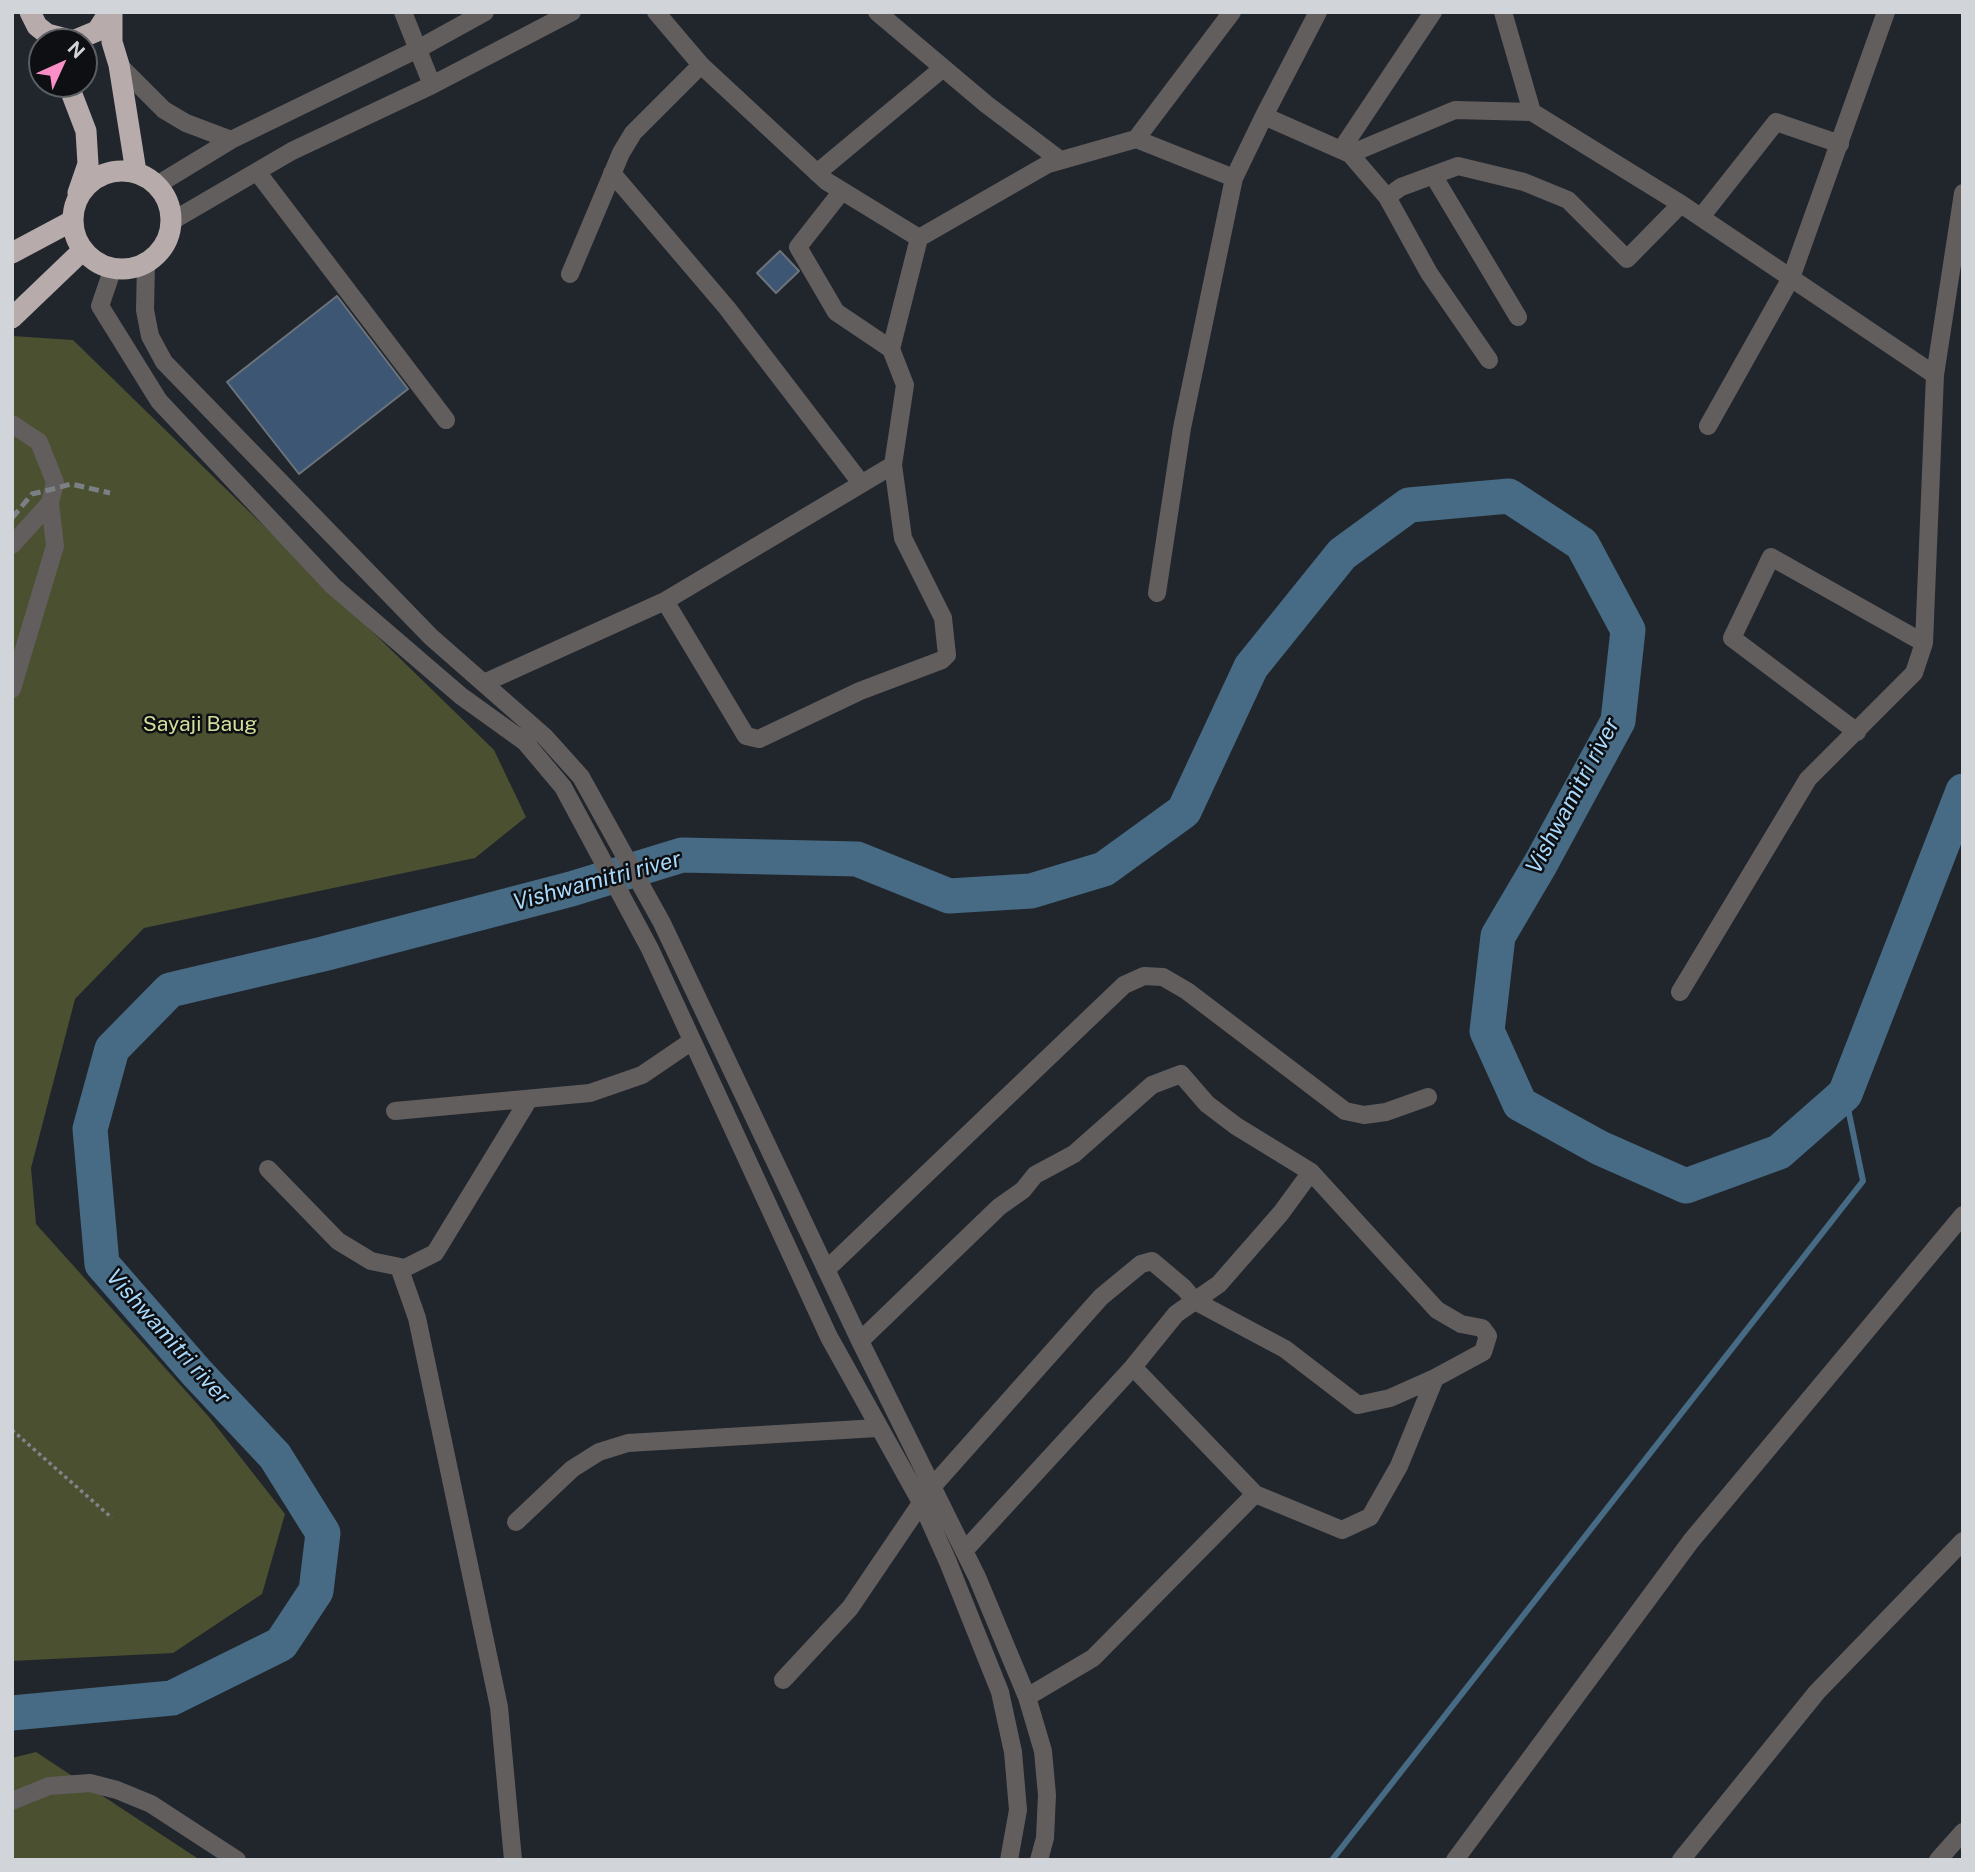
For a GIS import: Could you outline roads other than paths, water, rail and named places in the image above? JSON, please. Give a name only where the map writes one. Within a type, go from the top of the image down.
[{"type":"highway","points":[[38,27],[59,40],[73,41],[97,31],[110,12]]},
{"type":"highway","points":[[110,12],[112,42],[119,65],[136,172]]},
{"type":"highway","points":[[12,253],[73,213],[92,180],[121,170],[136,172],[157,185],[170,205],[172,221],[168,238],[160,253],[146,263],[130,269],[113,268],[92,259],[83,250],[75,237],[73,213],[88,164],[88,153],[86,131],[73,98]]},
{"type":"highway","points":[[12,318],[83,250]]},
{"type":"street","points":[[403,12],[432,85]]},
{"type":"street","points":[[157,185],[231,140],[418,49],[485,12]]},
{"type":"street","points":[[172,221],[292,151],[432,85],[572,12]]},
{"type":"street","points":[[656,12],[701,65],[817,173],[919,238]]},
{"type":"street","points":[[877,12],[1060,160]]},
{"type":"street","points":[[1136,139],[1232,12]]},
{"type":"street","points":[[1157,593],[1182,428],[1234,178],[1318,12]]},
{"type":"street","points":[[1346,152],[1433,12]]},
{"type":"street","points":[[1708,426],[1791,278],[1886,12]]},
{"type":"street","points":[[1505,15],[1532,112]]},
{"type":"street","points":[[119,65],[164,110],[186,124],[231,140]]},
{"type":"street","points":[[570,274],[612,173],[633,133],[701,65]]},
{"type":"street","points":[[817,173],[943,68]]},
{"type":"street","points":[[1346,152],[1455,110],[1532,112],[1701,217],[1935,375]]},
{"type":"street","points":[[1264,116],[1346,152],[1387,197],[1429,272],[1489,360]]},
{"type":"street","points":[[1701,217],[1776,122],[1840,144]]},
{"type":"street","points":[[891,349],[919,238],[1048,163],[1136,139],[1234,178]]},
{"type":"street","points":[[1387,197],[1401,187],[1458,166],[1524,182],[1568,200],[1627,260],[1681,204]]},
{"type":"street","points":[[258,173],[446,420]]},
{"type":"street","points":[[612,173],[727,308],[861,483]]},
{"type":"street","points":[[1433,175],[1518,317]]},
{"type":"street","points":[[665,601],[746,736],[759,739],[886,679],[942,660],[947,655],[943,618],[903,538],[893,465],[905,385],[891,349],[836,312],[799,247],[842,191]]},
{"type":"street","points":[[1680,992],[1808,779],[1914,673],[1924,643],[1935,375],[1963,193]]},
{"type":"street","points":[[146,263],[145,310],[150,336],[164,362],[431,637],[545,737],[581,777],[662,923],[860,1341],[964,1551],[1027,1697],[1043,1751],[1047,1796],[1045,1838],[1039,1860]]},
{"type":"street","points":[[113,268],[100,306],[159,401],[333,586],[461,696],[525,742],[563,787],[650,949],[829,1337],[877,1428],[922,1504],[948,1562],[1000,1692],[1013,1752],[1018,1800],[1016,1835],[1009,1860]]},
{"type":"street","points":[[12,424],[39,442],[55,482],[50,503],[55,546],[12,689]]},
{"type":"street","points":[[484,684],[665,601],[893,465]]},
{"type":"street","points":[[12,545],[50,503]]},
{"type":"street","points":[[1857,732],[1732,638],[1771,557],[1924,643]]},
{"type":"street","points":[[826,1269],[1124,985],[1144,976],[1163,977],[1187,991],[1345,1111],[1364,1115],[1385,1112],[1428,1097]]},
{"type":"street","points":[[395,1111],[590,1093],[620,1086],[642,1075],[692,1041]]},
{"type":"street","points":[[783,1681],[850,1608],[932,1486],[1101,1297],[1141,1264],[1152,1261],[1195,1301],[1285,1349],[1358,1405],[1390,1398],[1435,1378],[1483,1352],[1488,1336],[1482,1328],[1461,1324],[1437,1310],[1311,1172],[1236,1126],[1207,1104],[1181,1074],[1152,1085],[1074,1154],[1035,1175],[1023,1190],[999,1207],[860,1341]]},
{"type":"street","points":[[268,1169],[338,1241],[371,1261],[405,1268],[435,1253],[529,1099]]},
{"type":"street","points":[[964,1551],[1133,1367],[1175,1314],[1219,1284],[1281,1213],[1311,1172]]},
{"type":"street","points":[[1455,1860],[1691,1541],[1963,1215]]},
{"type":"street","points":[[399,1267],[417,1318],[499,1707],[513,1860]]},
{"type":"street","points":[[1133,1367],[1255,1494],[1342,1530],[1370,1517],[1399,1466],[1435,1378]]},
{"type":"street","points":[[516,1522],[572,1469],[599,1452],[628,1443],[877,1428]]},
{"type":"street","points":[[1027,1697],[1093,1658],[1255,1494]]},
{"type":"street","points":[[1681,1860],[1817,1692],[1963,1541]]},
{"type":"street","points":[[12,1801],[49,1786],[90,1783],[117,1790],[151,1804],[237,1860]]},
{"type":"street","points":[[1938,1860],[1963,1832]]},
{"type":"waterway","name":"Vishwamitri river","points":[[12,1713],[172,1698],[281,1644],[316,1591],[323,1533],[275,1456],[197,1373],[102,1264],[90,1129],[112,1049],[170,990],[323,954],[571,889],[682,855],[857,859],[949,896],[1031,891],[1104,869],[1184,811],[1251,667],[1342,554],[1409,505],[1509,496],[1582,544],[1628,630],[1618,721],[1498,936],[1487,1031],[1520,1104],[1600,1148],[1686,1186],[1779,1152],[1845,1094],[1963,791]]},
{"type":"waterway","points":[[1332,1860],[1863,1181],[1845,1094]]},
{"type":"railway","points":[[12,518],[32,494],[71,484],[110,493]]},
{"type":"park label","name":"Sayaji Baug","points":[[200,725]]}]
